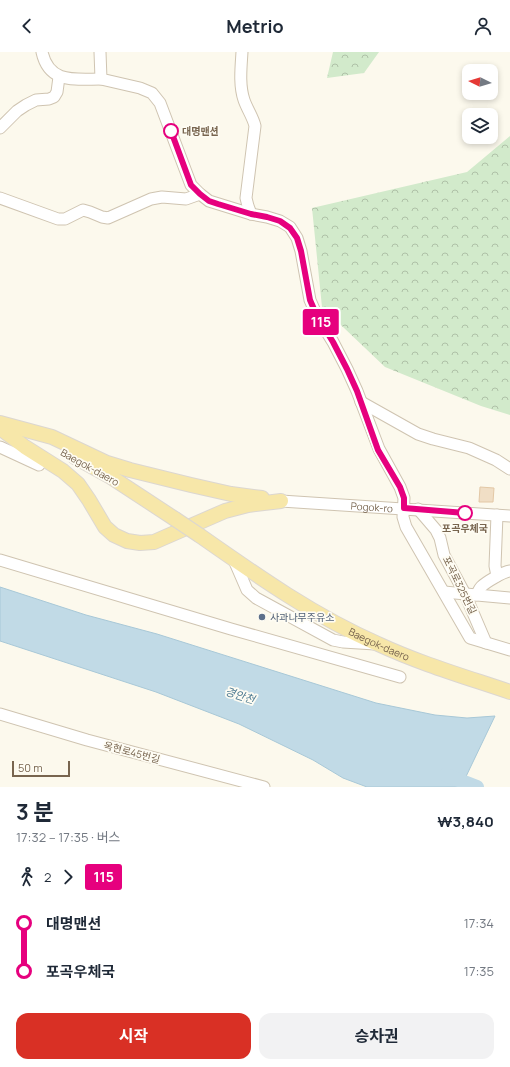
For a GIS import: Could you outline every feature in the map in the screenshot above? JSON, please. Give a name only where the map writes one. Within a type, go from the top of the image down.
[{"type":"main road","points":[[0,423],[52,437],[107,463],[148,475],[231,494],[281,501]]},
{"type":"main road","name":"Baegok-daero","points":[[0,423],[24,432],[111,477],[264,580],[304,605],[354,633],[432,666],[510,692]]},
{"type":"main road","points":[[0,428],[25,447],[63,471],[78,484],[105,527],[114,536],[127,541],[140,543],[154,542],[225,511],[248,505],[281,501]]},
{"type":"street","points":[[42,52],[48,67],[59,77],[73,79],[101,79],[140,88],[152,93],[160,103],[191,185],[200,194],[209,201],[280,221],[290,228],[297,238],[301,251],[310,300],[317,316],[347,369],[361,402],[378,450],[400,487],[404,498],[403,517],[406,527],[470,638],[510,650]]},
{"type":"street","points":[[100,52],[101,79]]},
{"type":"street","points":[[242,52],[240,78],[241,89],[255,126],[246,198],[251,214]]},
{"type":"street","points":[[0,128],[17,111],[26,105],[36,100],[54,97],[57,92],[59,77]]},
{"type":"street","points":[[0,198],[58,219],[65,219],[83,210],[108,218],[151,199],[162,197],[186,199],[200,194]]},
{"type":"street","points":[[361,402],[418,434],[469,448],[496,460],[510,469]]},
{"type":"street","points":[[0,447],[39,465]]},
{"type":"street","name":"Pogok-ro","points":[[281,501],[510,516]]},
{"type":"street","name":"포곡로325번길","points":[[418,509],[436,530],[440,538],[444,555],[471,595],[486,643]]},
{"type":"street","points":[[497,515],[494,566],[497,576]]},
{"type":"street","points":[[0,560],[400,677]]},
{"type":"street","points":[[234,560],[247,590],[256,598],[333,640],[377,644]]},
{"type":"street","points":[[471,595],[497,576],[506,571],[510,571]]},
{"type":"street","points":[[444,592],[510,598]]},
{"type":"street","name":"옥현로45번길","points":[[0,714],[87,740],[264,787]]},
{"type":"green space","points":[[333,52],[379,52],[364,73],[327,78]]},
{"type":"green space","points":[[510,136],[510,415],[481,406],[385,367],[322,307],[312,208],[467,172]]},
{"type":"water","points":[[0,587],[86,615],[157,634],[376,703],[435,715],[467,718],[495,716],[461,787],[367,787],[343,778],[313,760],[239,724],[156,692],[0,641]]},
{"type":"building","name":"포곡우체국","points":[[480,487],[494,488],[493,502],[479,502]]},
{"type":"waterway","name":"경안천","points":[[446,775],[477,787]]},
{"type":"bus line","name":"115","points":[[171,131],[191,185],[200,194],[209,201],[280,221],[290,228],[297,238],[301,251],[310,300],[317,316],[347,369],[357,391],[378,450],[400,487],[404,498],[404,508],[465,513]]},
{"type":"place","name":"대명맨션","points":[[171,131]]},
{"type":"place","name":"포곡우체국","points":[[465,513]]},
{"type":"place","name":"사과나무주유소","points":[[262,617]]}]
